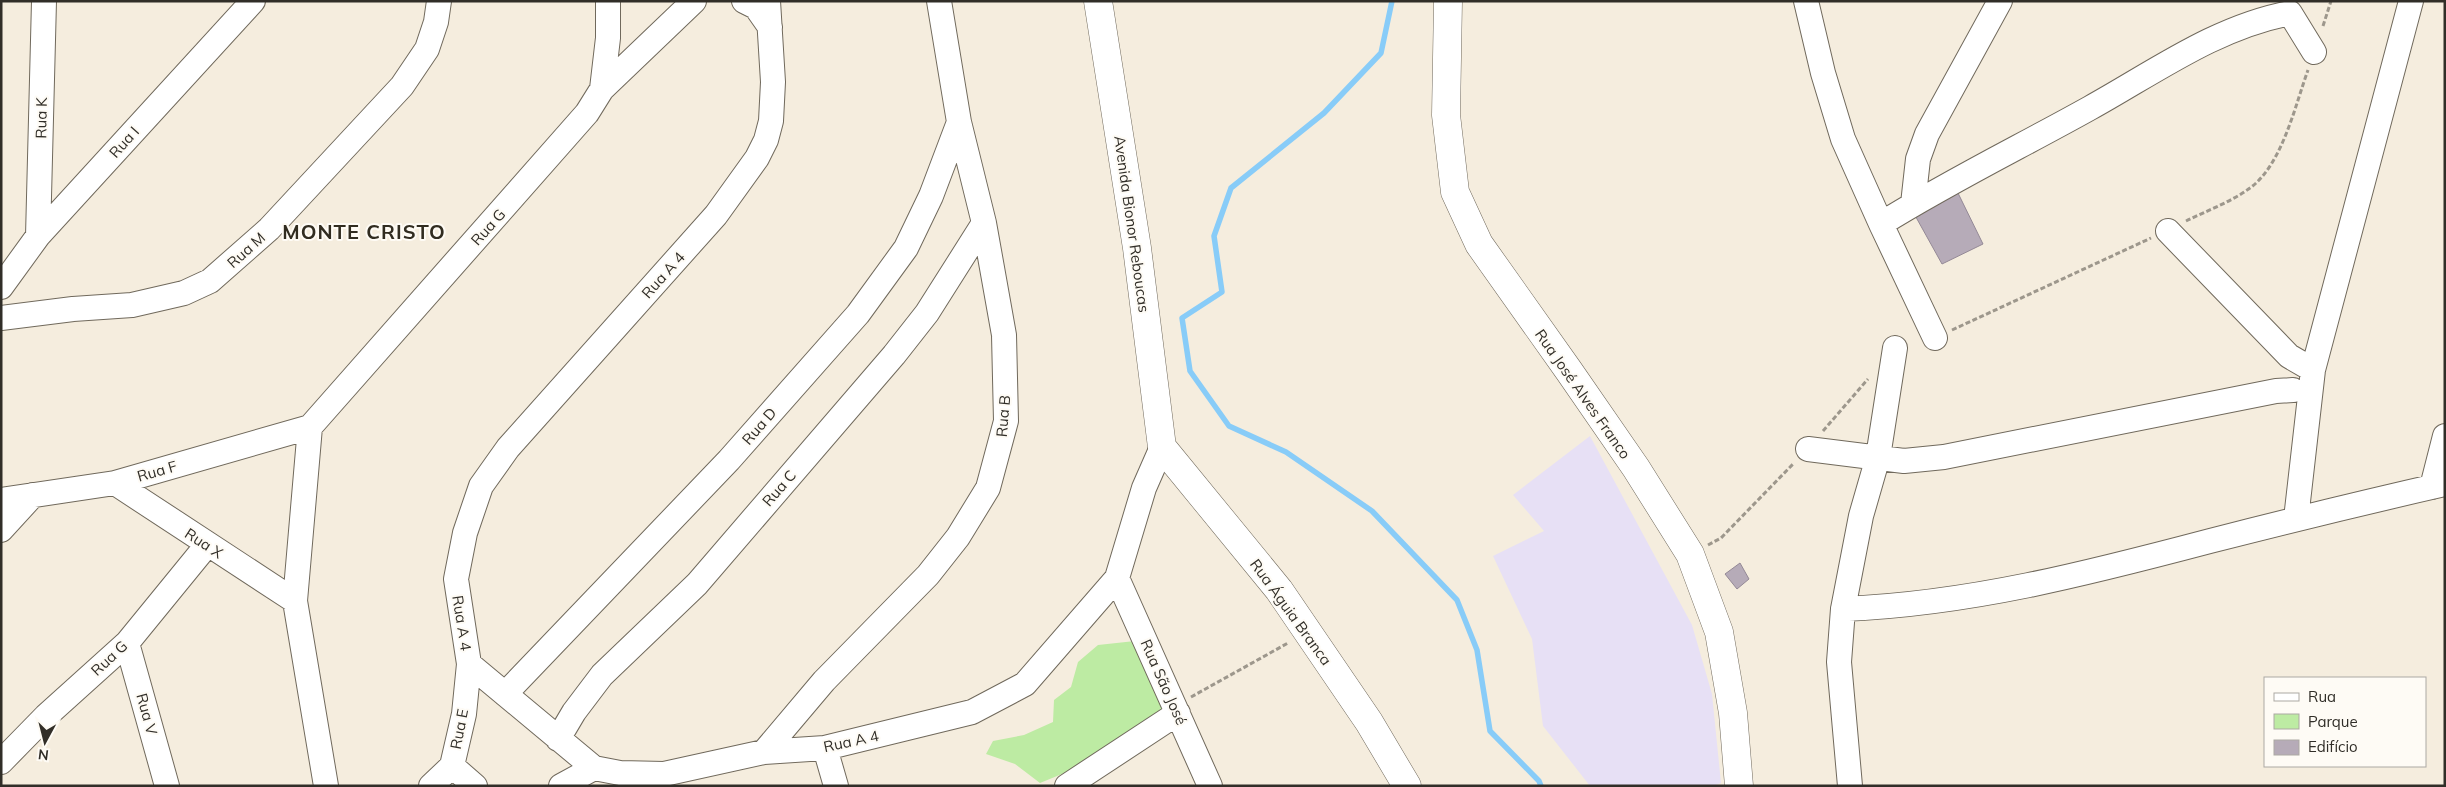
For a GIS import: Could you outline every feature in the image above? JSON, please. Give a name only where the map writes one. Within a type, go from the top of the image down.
[{"type":"main road","name":"Rua José Alves Franco","points":[[1448,1],[1446,115],[1456,192],[1479,244],[1636,468],[1690,554],[1718,632],[1733,713],[1739,786]]},
{"type":"main road","name":"Avenida Bionor Reboucas","points":[[1101,2],[1137,248],[1162,447]]},
{"type":"main road","name":"Rua Águia Branca","points":[[1162,447],[1279,590],[1306,633],[1369,722],[1407,786]]},
{"type":"street","name":"Rua K","points":[[38,236],[44,1]]},
{"type":"street","name":"Rua I","points":[[1,287],[38,236],[253,1]]},
{"type":"street","name":"Rua M","points":[[1,318],[132,305],[184,293],[210,282],[270,229],[402,86],[427,49],[436,22],[439,1]]},
{"type":"street","name":"Rua G","points":[[310,428],[587,113],[602,89],[608,38],[608,1]]},
{"type":"street","points":[[602,89],[694,1]]},
{"type":"street","points":[[744,1],[756,7],[770,27]]},
{"type":"street","name":"Rua A 4","points":[[768,1],[773,82],[771,121],[766,140],[757,158],[716,215],[508,448],[481,486],[465,533],[456,579],[468,664],[594,768],[665,780],[764,752],[824,748],[972,712],[1025,684],[1117,578]]},
{"type":"street","name":"Rua B","points":[[764,752],[824,682],[928,575],[958,537],[988,488],[1006,421],[1004,335],[984,222],[959,122],[939,1]]},
{"type":"street","points":[[1806,1],[1823,73],[1843,139],[1935,338]]},
{"type":"street","points":[[1913,204],[1918,159],[1927,134],[2000,1]]},
{"type":"street","points":[[2296,519],[2314,370],[2410,1]]},
{"type":"street","points":[[1881,224],[1913,204],[2091,108],[2215,36],[2255,22],[2288,7],[2314,52]]},
{"type":"street","name":"Rua D","points":[[505,694],[729,460],[858,314],[906,248],[931,196],[959,122]]},
{"type":"street","name":"Rua C","points":[[558,739],[574,712],[602,675],[697,584],[894,355],[927,313],[984,222]]},
{"type":"street","points":[[2168,230],[2289,356],[2314,370]]},
{"type":"street","points":[[1850,786],[1839,662],[1843,609],[1862,516],[1878,457],[1895,348]]},
{"type":"street","points":[[1808,449],[1904,461],[1944,457],[2267,393],[2293,390]]},
{"type":"street","points":[[310,428],[295,601],[326,786]]},
{"type":"street","name":"Rua F","points":[[1,500],[115,483],[310,428]]},
{"type":"street","points":[[1843,609],[1893,607],[1948,601],[2074,577],[2296,519],[2438,486],[2445,436]]},
{"type":"street","points":[[1117,578],[1144,488],[1162,447]]},
{"type":"street","name":"Rua X","points":[[115,483],[295,601]]},
{"type":"street","points":[[1,530],[32,495]]},
{"type":"street","name":"Rua G","points":[[1,762],[46,716],[127,643],[207,545]]},
{"type":"street","name":"Rua São José","points":[[1117,578],[1210,786]]},
{"type":"street","name":"Rua V","points":[[127,643],[167,786]]},
{"type":"street","name":"Rua E","points":[[432,786],[452,766],[464,714],[468,664]]},
{"type":"street","points":[[1067,786],[1176,710]]},
{"type":"street","points":[[824,748],[836,786]]},
{"type":"street","points":[[452,766],[475,786]]},
{"type":"street","points":[[561,786],[594,768]]},
{"type":"path","points":[[1935,338],[2168,230],[2250,189],[2273,162],[2287,130],[2331,1]]},
{"type":"path","points":[[1690,554],[1721,538],[1808,449],[1870,376]]},
{"type":"path","points":[[1176,710],[1306,633]]},
{"type":"shaded area","points":[[1590,436],[1692,625],[1712,694],[1721,783],[1713,786],[1590,786],[1543,726],[1532,639],[1493,556],[1544,531],[1513,495]]},
{"type":"green space","points":[[1135,641],[1165,713],[1079,767],[1040,783],[1015,764],[986,754],[993,741],[1024,735],[1053,722],[1054,700],[1071,687],[1078,662],[1098,645]]},
{"type":"building","points":[[1956,189],[1983,244],[1942,264],[1912,210]]},
{"type":"building","points":[[1740,563],[1749,579],[1737,589],[1725,574]]},
{"type":"waterway","points":[[1392,1],[1381,53],[1324,113],[1231,188],[1214,236],[1222,292],[1182,318],[1190,371],[1229,426],[1286,452],[1372,511],[1457,600],[1477,650],[1490,731],[1539,781],[1541,786]]},
{"type":"district","name":"MONTE CRISTO","points":[[364,231]]}]
